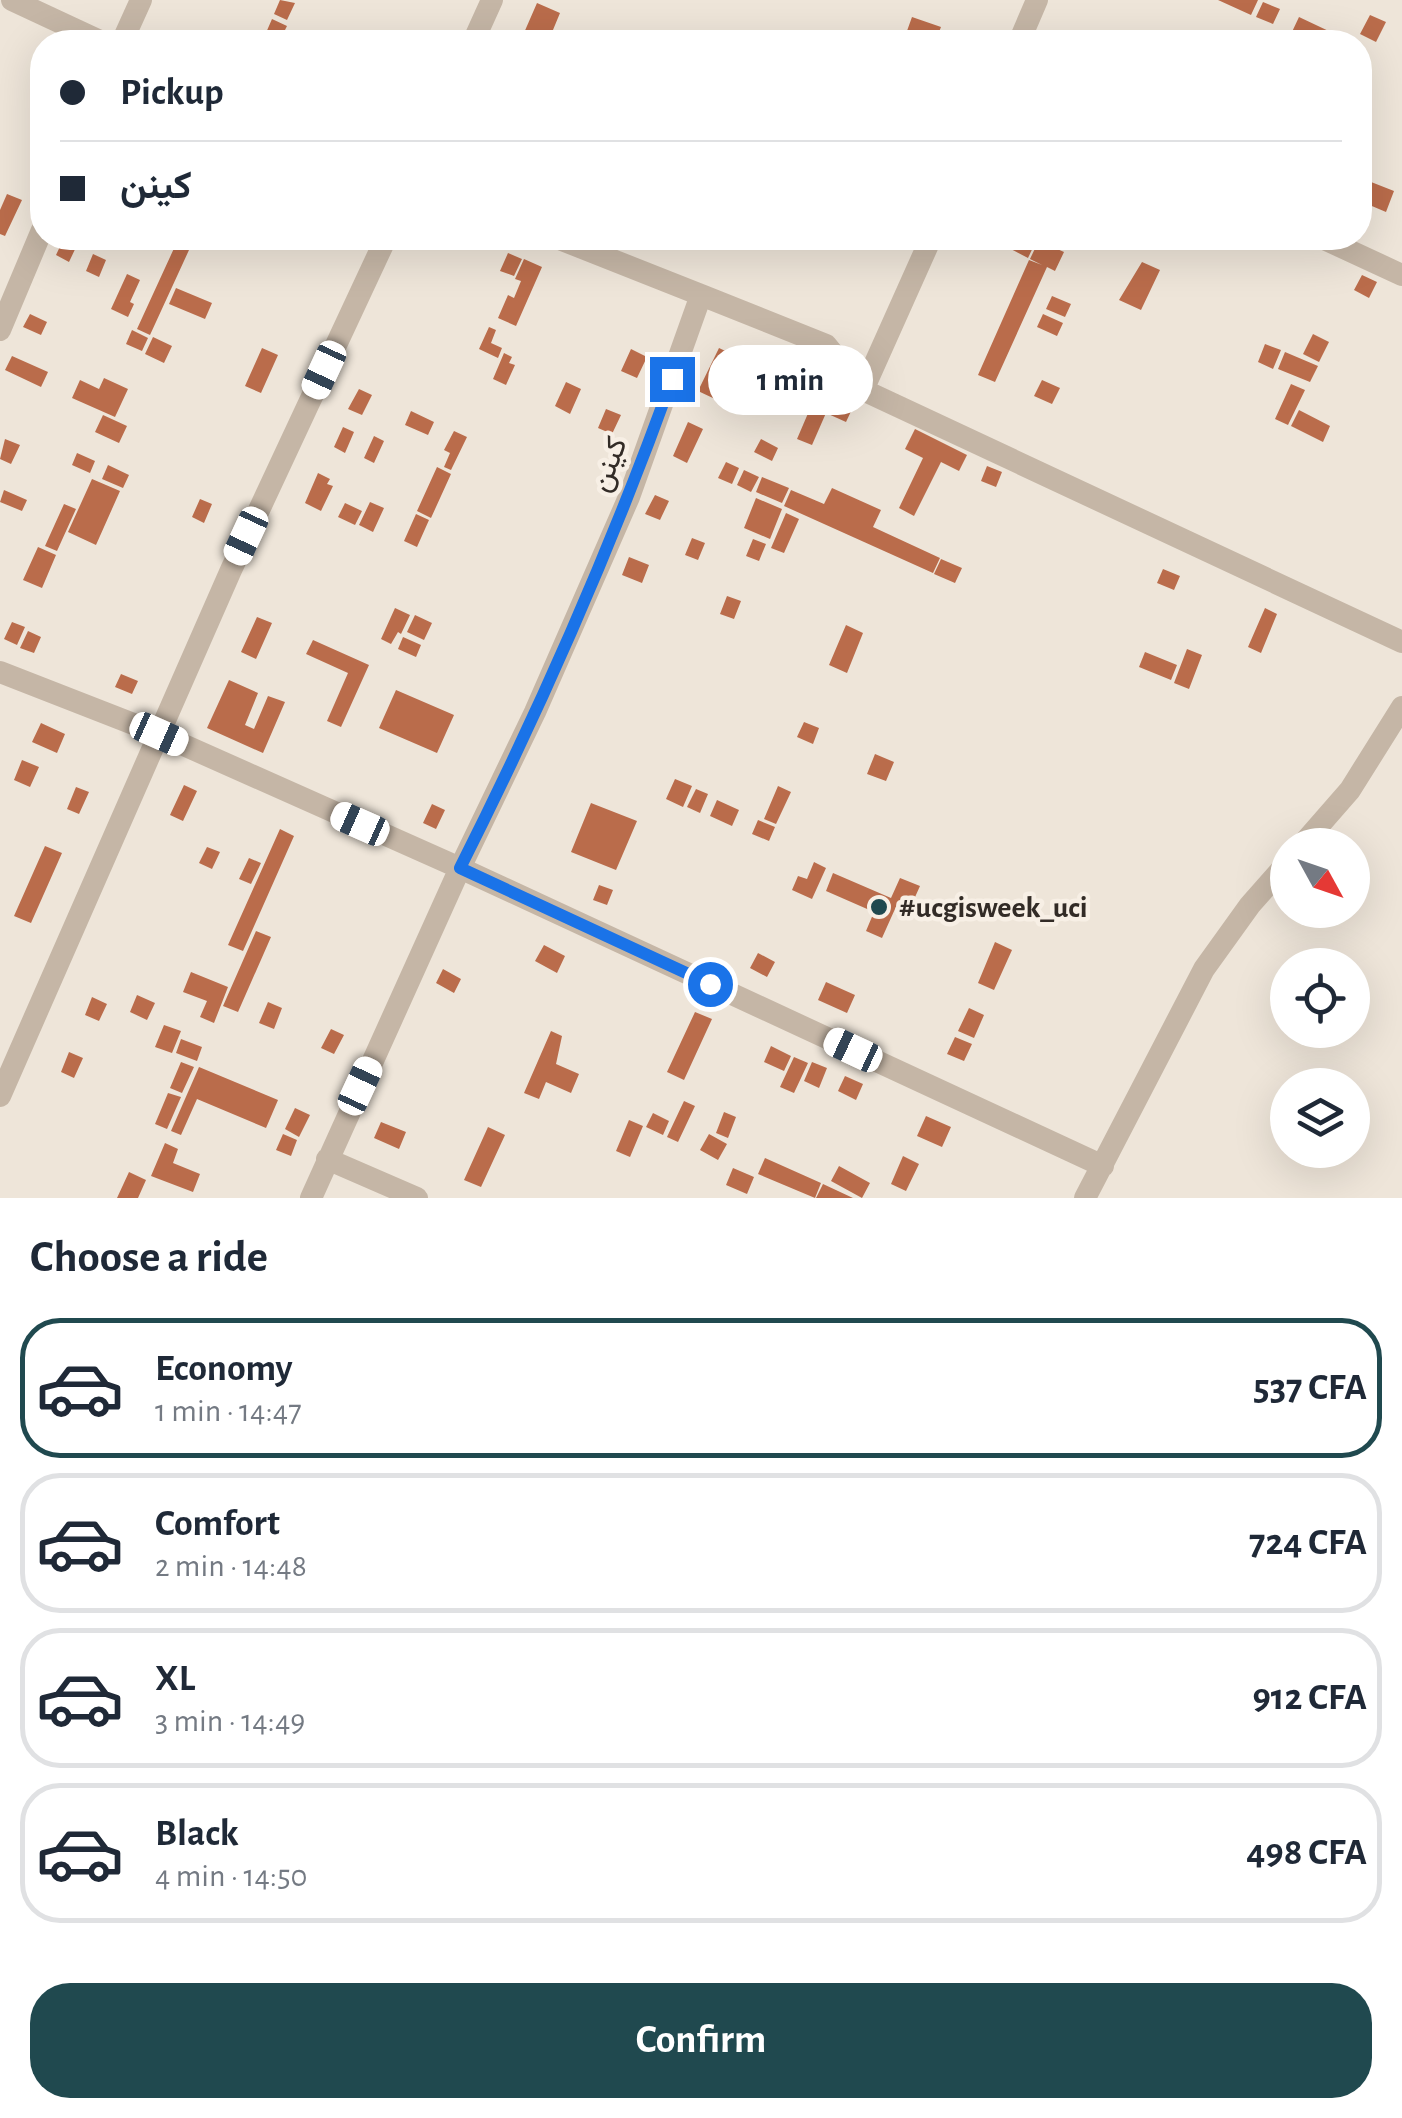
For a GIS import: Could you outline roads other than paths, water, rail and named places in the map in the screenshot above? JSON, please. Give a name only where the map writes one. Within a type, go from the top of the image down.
[{"type":"street","points":[[12,0],[76,30]]},
{"type":"street","points":[[127,30],[141,0]]},
{"type":"street","points":[[478,30],[492,0]]},
{"type":"street","points":[[1024,30],[1037,0]]},
{"type":"street","points":[[0,330],[34,250]]},
{"type":"street","points":[[0,1096],[230,570],[380,250]]},
{"type":"street","points":[[587,250],[826,345],[863,390],[1402,642]]},
{"type":"street","points":[[863,390],[927,250]]},
{"type":"street","points":[[1348,250],[1402,275]]},
{"type":"street","name":"كينن","points":[[310,1198],[535,712],[629,497],[701,295]]},
{"type":"street","points":[[0,672],[159,734],[460,868],[1103,1166]]},
{"type":"street","points":[[1317,828],[1350,790],[1402,707]]},
{"type":"street","points":[[1085,1198],[1204,969],[1270,882]]},
{"type":"street","points":[[327,1159],[417,1198]]},
{"type":"place","name":"#ucgisweek_uci","points":[[879,907]]}]
